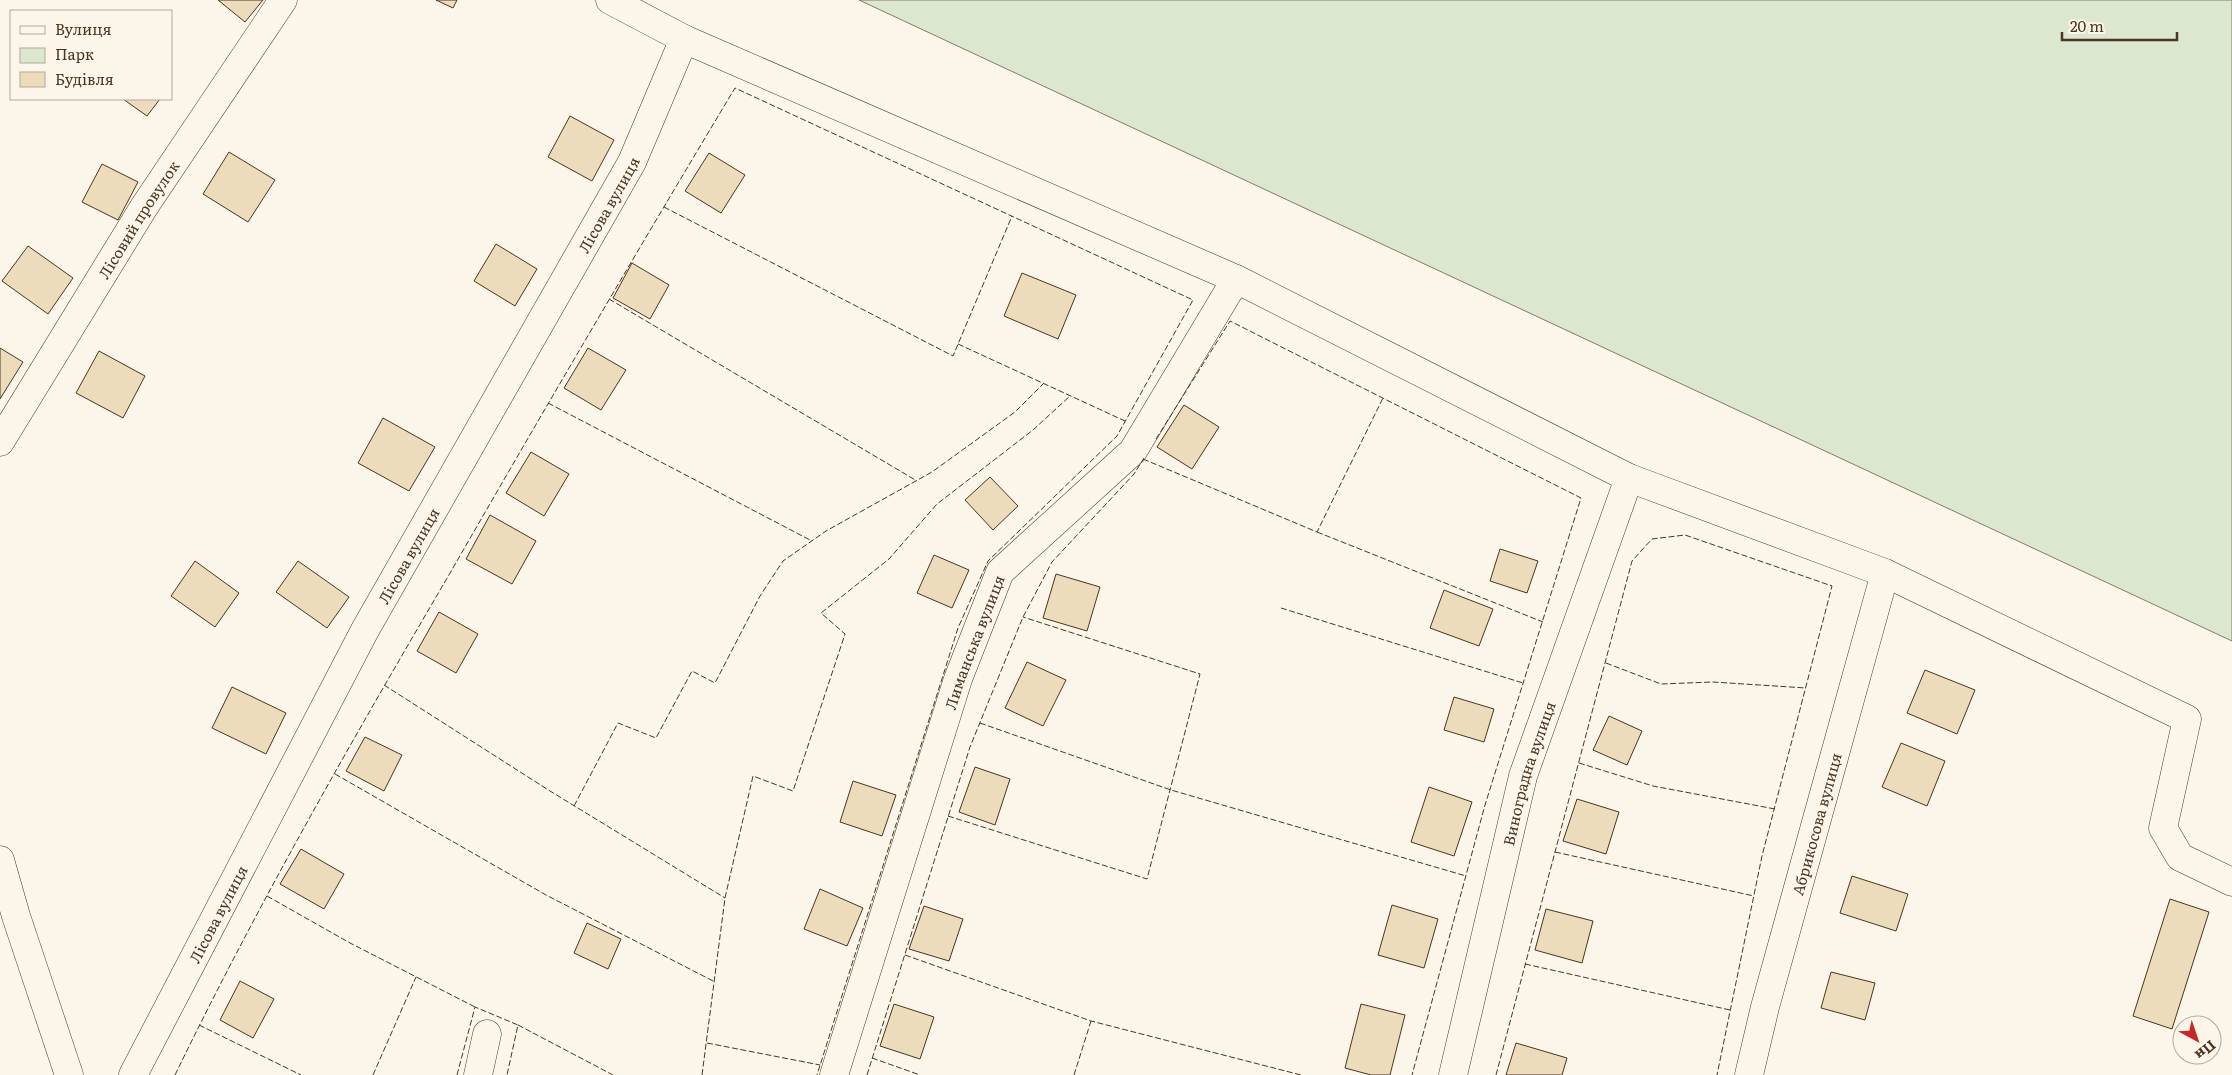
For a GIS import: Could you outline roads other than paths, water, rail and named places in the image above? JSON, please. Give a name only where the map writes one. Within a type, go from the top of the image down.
[{"type":"street","name":"Лісовий провулок","points":[[0,442],[144,207],[283,0]]},
{"type":"street","points":[[610,0],[684,39],[1236,279],[1628,478],[1885,573],[2187,719],[2163,828],[2180,857],[2232,882]]},
{"type":"street","name":"Лісова вулиця","points":[[132,1075],[364,630],[632,162],[684,39]]},
{"type":"street","name":"Лиманська вулиця","points":[[834,1075],[958,679],[1000,572],[1133,451],[1236,279]]},
{"type":"street","name":"Виноградна вулиця","points":[[1454,1075],[1523,776],[1628,478]]},
{"type":"street","name":"Абрикосова вулиця","points":[[1749,1075],[1765,1007],[1885,573]]},
{"type":"street","points":[[0,860],[16,916],[69,1075]]},
{"type":"street","points":[[478,1075],[487,1034]]}]
